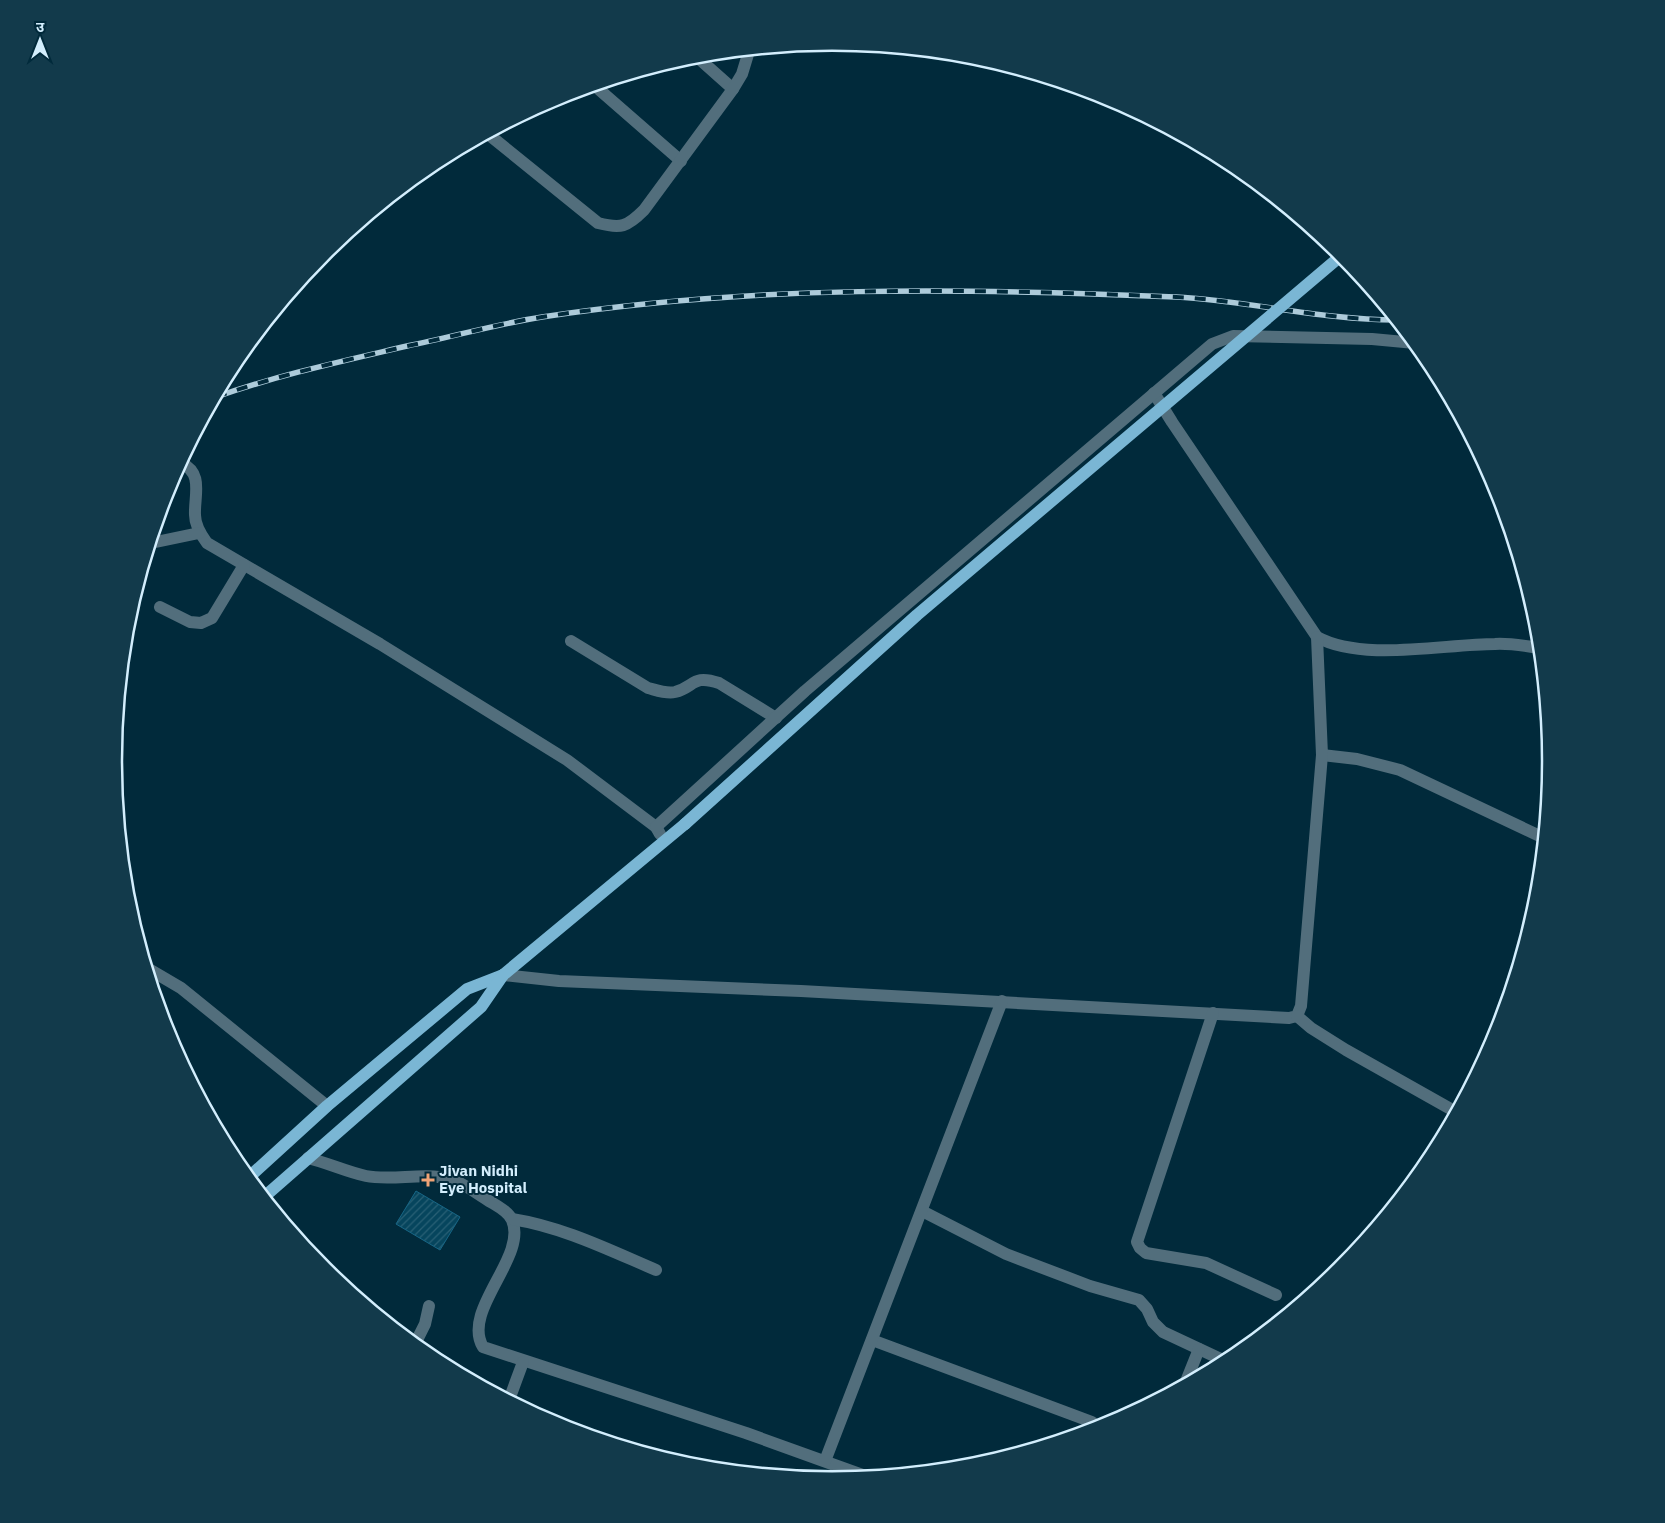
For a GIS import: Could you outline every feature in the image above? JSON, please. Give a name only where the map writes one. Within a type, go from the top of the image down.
[{"type":"main road","points":[[268,1193],[482,1007],[503,975],[665,843],[917,615],[1335,260]]},
{"type":"main road","points":[[254,1173],[326,1106],[467,989],[503,975]]},
{"type":"street","points":[[493,138],[598,223],[615,227],[630,224],[644,210],[733,90],[742,74],[747,56]]},
{"type":"street","points":[[704,63],[733,90]]},
{"type":"street","points":[[600,90],[681,161]]},
{"type":"street","points":[[656,827],[776,718],[1212,344],[1233,336],[1372,339],[1405,342]]},
{"type":"street","points":[[1154,393],[1317,637],[1331,644],[1355,648],[1444,648],[1498,643],[1533,647]]},
{"type":"street","points":[[186,467],[194,474],[197,481],[195,516],[200,532],[207,543],[380,644],[567,760],[656,827],[665,843]]},
{"type":"street","points":[[157,542],[200,532]]},
{"type":"street","points":[[160,607],[190,622],[201,623],[212,618],[244,565]]},
{"type":"street","points":[[1297,1016],[1301,1006],[1322,755],[1317,637]]},
{"type":"street","points":[[571,641],[648,688],[661,692],[675,692],[688,684],[709,680],[719,683],[776,718]]},
{"type":"street","points":[[1322,755],[1357,759],[1400,770],[1539,835]]},
{"type":"street","points":[[155,972],[181,988],[326,1106]]},
{"type":"street","points":[[503,975],[559,981],[1002,1001],[1289,1018],[1297,1016]]},
{"type":"street","points":[[825,1462],[1002,1001]]},
{"type":"street","points":[[1213,1013],[1137,1242],[1140,1248],[1146,1252],[1206,1264],[1276,1295]]},
{"type":"street","points":[[1297,1016],[1311,1028],[1346,1050],[1452,1110]]},
{"type":"street","points":[[308,1158],[366,1176],[387,1178],[427,1176],[459,1182],[506,1212],[512,1219],[514,1234],[509,1255],[479,1318],[478,1339],[483,1347],[523,1362],[746,1433],[851,1471]]},
{"type":"street","points":[[922,1211],[1006,1254],[1075,1281],[1139,1300],[1147,1309],[1153,1322],[1163,1332],[1218,1358]]},
{"type":"street","points":[[512,1219],[540,1223],[561,1230],[656,1270]]},
{"type":"street","points":[[418,1337],[425,1324],[429,1306]]},
{"type":"street","points":[[872,1340],[1092,1422]]},
{"type":"street","points":[[1188,1377],[1199,1349]]},
{"type":"street","points":[[511,1395],[523,1362]]},
{"type":"building","points":[[416,1191],[460,1217],[440,1250],[396,1224]]},
{"type":"railway","points":[[225,394],[311,369],[508,323],[621,307],[700,299],[858,292],[938,291],[1097,294],[1204,299],[1313,314],[1388,320]]},
{"type":"place","name":"Jivan Nidhi Eye Hospital","points":[[428,1180]]}]
